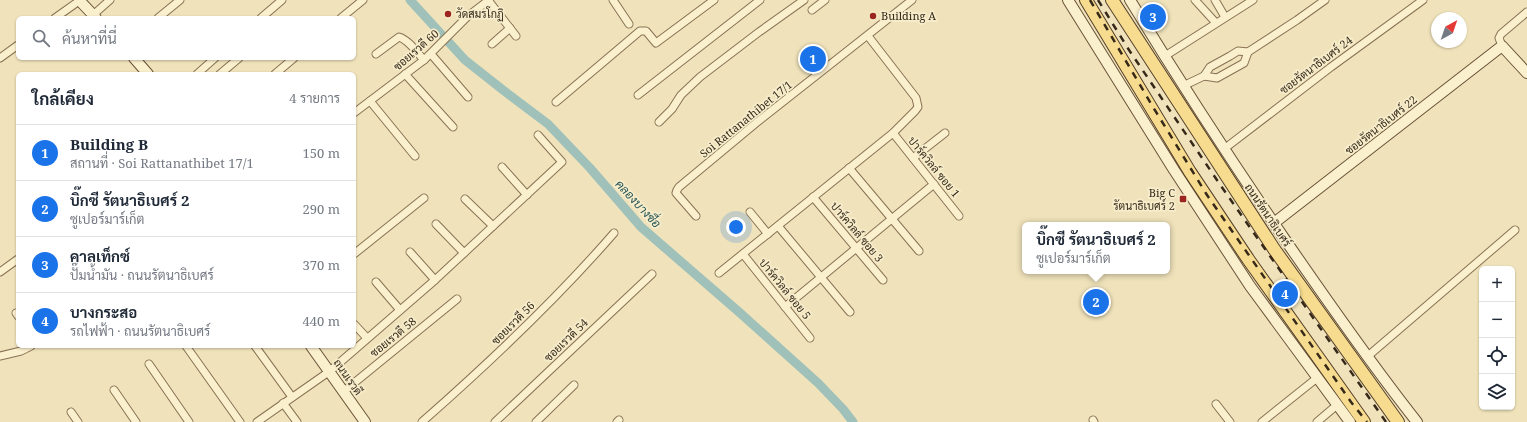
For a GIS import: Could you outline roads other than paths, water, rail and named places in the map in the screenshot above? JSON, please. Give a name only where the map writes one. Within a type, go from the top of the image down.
[{"type":"main road","points":[[79,0],[95,16]]},
{"type":"main road","points":[[1068,0],[1178,176],[1250,286],[1350,422]]},
{"type":"main road","points":[[1086,0],[1190,172],[1248,259],[1364,422]]},
{"type":"main road","name":"ถนนรัตนาธิเบศร์","points":[[1112,0],[1274,249],[1398,422]]},
{"type":"main road","name":"ถนนรัตนาธิเบศร์","points":[[1130,0],[1224,149],[1274,223],[1416,422]]},
{"type":"main road","points":[[1502,46],[1527,73]]},
{"type":"main road","name":"ซอยรัตนาธิเบศร์ 22","points":[[1274,223],[1502,46]]},
{"type":"main road","points":[[136,60],[146,72]]},
{"type":"main road","name":"ถนนเรวดี","points":[[313,348],[366,422]]},
{"type":"street","points":[[58,16],[79,0]]},
{"type":"street","points":[[95,16],[110,0]]},
{"type":"street","points":[[160,16],[180,0]]},
{"type":"street","points":[[263,16],[282,0]]},
{"type":"street","points":[[343,16],[363,0]]},
{"type":"street","points":[[488,0],[516,36]]},
{"type":"street","name":"ซอยเรวดี 60","points":[[356,112],[424,60],[468,16],[488,0]]},
{"type":"street","points":[[613,0],[629,24]]},
{"type":"street","points":[[556,102],[640,31],[646,31],[656,43],[714,0]]},
{"type":"street","points":[[638,94],[760,0]]},
{"type":"street","points":[[659,122],[672,109],[681,95],[700,77],[804,0]]},
{"type":"street","points":[[812,10],[825,0]]},
{"type":"street","name":"Soi Rattanathibet 17/1","points":[[696,216],[676,193],[679,187],[756,123],[912,0]]},
{"type":"street","points":[[1195,0],[1216,23]]},
{"type":"street","points":[[1215,0],[1225,17]]},
{"type":"street","points":[[1165,56],[1253,0]]},
{"type":"street","points":[[1204,76],[1217,78],[1244,63],[1248,52],[1325,0]]},
{"type":"street","name":"ซอยรัตนาธิเบศร์ 24","points":[[1224,149],[1330,67],[1423,0]]},
{"type":"street","points":[[1502,46],[1499,38],[1501,34],[1527,12]]},
{"type":"street","points":[[492,44],[510,28]]},
{"type":"street","points":[[719,273],[893,133],[918,107],[916,98],[868,36]]},
{"type":"street","points":[[376,54],[399,37],[403,38],[424,60]]},
{"type":"street","points":[[0,58],[16,46]]},
{"type":"street","points":[[1184,86],[1204,76],[1210,67],[1238,51],[1248,52]]},
{"type":"street","points":[[431,54],[468,97]]},
{"type":"street","points":[[199,72],[213,60]]},
{"type":"street","points":[[222,72],[237,60]]},
{"type":"street","points":[[277,72],[292,60]]},
{"type":"street","points":[[405,74],[454,127]]},
{"type":"street","points":[[370,102],[415,156]]},
{"type":"street","name":"ปาร์ควิลล์ ซอย 1","points":[[893,133],[959,216]]},
{"type":"street","points":[[913,158],[945,133]]},
{"type":"street","points":[[356,348],[435,280],[562,162],[538,135]]},
{"type":"street","points":[[502,166],[527,195]]},
{"type":"street","points":[[850,168],[919,251]]},
{"type":"street","points":[[785,307],[934,184]]},
{"type":"street","name":"ปาร์ควิลล์ ซอย 3","points":[[813,197],[883,280]]},
{"type":"street","points":[[356,252],[424,198]]},
{"type":"street","points":[[465,198],[493,226]]},
{"type":"street","points":[[750,212],[768,234]]},
{"type":"street","points":[[436,224],[464,253]]},
{"type":"street","points":[[778,226],[850,312]]},
{"type":"street","points":[[1368,356],[1515,230]]},
{"type":"street","name":"ซอยเรวดี 56","points":[[422,422],[490,361],[579,272],[614,233]]},
{"type":"street","points":[[410,252],[435,280]]},
{"type":"street","name":"ปาร์ควิลล์ ซอย 5","points":[[743,254],[810,338]]},
{"type":"street","points":[[0,272],[16,260]]},
{"type":"street","name":"ซอยเรวดี 54","points":[[495,422],[652,274]]},
{"type":"street","points":[[376,282],[400,310]]},
{"type":"street","name":"ซอยเรวดี 58","points":[[343,392],[457,299]]},
{"type":"street","points":[[356,326],[367,338]]},
{"type":"street","points":[[0,356],[27,348]]},
{"type":"street","points":[[187,348],[240,422]]},
{"type":"street","points":[[256,348],[292,397]]},
{"type":"street","points":[[257,422],[330,371],[356,348]]},
{"type":"street","points":[[149,364],[189,422]]},
{"type":"street","points":[[1262,422],[1317,378]]},
{"type":"street","points":[[536,422],[574,385]]},
{"type":"street","points":[[114,390],[136,422]]},
{"type":"street","points":[[283,404],[296,422]]},
{"type":"street","points":[[1216,404],[1230,422]]},
{"type":"street","points":[[1317,422],[1337,405]]},
{"type":"street","points":[[71,412],[78,422]]},
{"type":"waterway","name":"คลองบางซื่อ","points":[[410,0],[465,60],[548,124],[590,168],[641,227],[818,383],[843,409],[853,422]]},
{"type":"railway","points":[[1090,0],[1207,195],[1351,402],[1367,422]]},
{"type":"railway","points":[[1098,0],[1129,50],[1221,186],[1386,422]]},
{"type":"place","name":"วัดสมรโกฏิ","points":[[448,14]]},
{"type":"place","name":"Building A","points":[[873,16]]},
{"type":"place","name":"คาลเท็กซ์","points":[[1153,17]]},
{"type":"place","name":"Building B","points":[[813,59]]},
{"type":"place","name":"Big C รัตนาธิเบศร์ 2","points":[[1183,199]]},
{"type":"place","name":"บางกระสอ","points":[[1285,294]]},
{"type":"place","name":"บิ๊กซี รัตนาธิเบศร์ 2","points":[[1096,302]]}]
